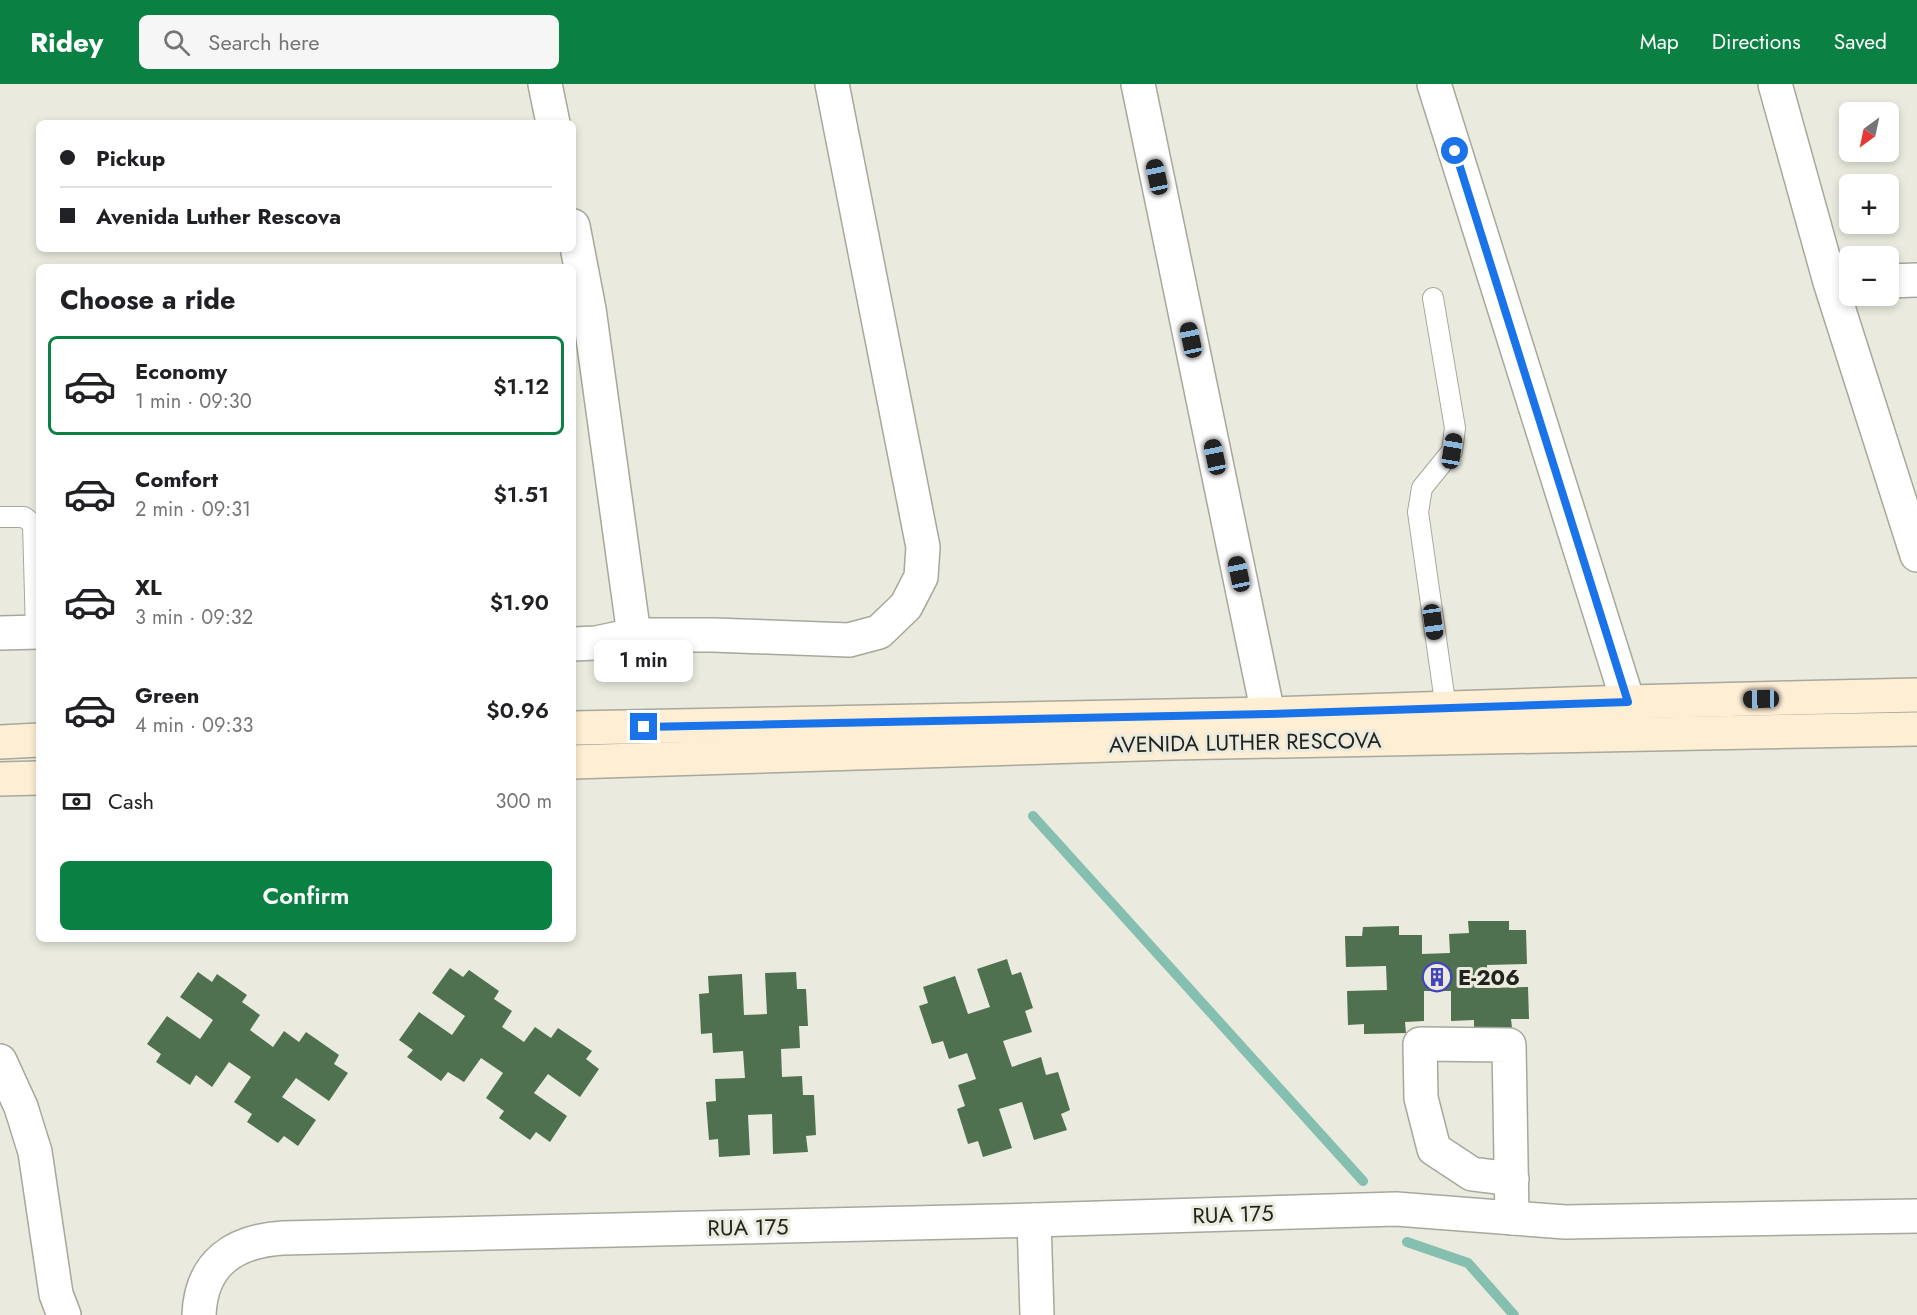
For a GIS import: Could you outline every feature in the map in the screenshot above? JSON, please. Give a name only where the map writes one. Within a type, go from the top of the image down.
[{"type":"main road","name":"AVENIDA LUTHER RESCOVA","points":[[576,728],[1268,714],[1917,695]]},
{"type":"main road","name":"AVENIDA LUTHER RESCOVA","points":[[576,762],[1184,743],[1917,729]]},
{"type":"main road","points":[[0,741],[36,740]]},
{"type":"main road","points":[[0,779],[36,778]]},
{"type":"street","points":[[545,84],[552,120]]},
{"type":"street","points":[[576,644],[596,643],[634,635],[713,635],[849,640],[879,632],[906,606],[921,577],[923,546],[832,84]]},
{"type":"street","points":[[1138,84],[1268,714]]},
{"type":"street","points":[[1434,84],[1628,702]]},
{"type":"street","points":[[1775,84],[1839,279]]},
{"type":"street","points":[[576,242],[589,309],[634,635]]},
{"type":"street","points":[[1899,281],[1917,280]]},
{"type":"street","points":[[1847,306],[1917,555]]},
{"type":"street","points":[[0,633],[36,632]]},
{"type":"street","points":[[1512,1179],[1472,1174],[1434,1149],[1421,1098],[1420,1044],[1509,1044],[1512,1179],[1512,1218]]},
{"type":"street","points":[[0,1061],[21,1107],[35,1152],[56,1294],[64,1315]]},
{"type":"street","name":"RUA 175","points":[[199,1315],[200,1297],[207,1278],[220,1260],[240,1246],[261,1240],[1396,1209],[1565,1222],[1917,1216]]},
{"type":"street","points":[[1034,1220],[1036,1315]]},
{"type":"lane","points":[[1432,298],[1455,428],[1452,451],[1422,488],[1418,512],[1446,709]]},
{"type":"lane","points":[[0,517],[24,517],[33,524],[36,605]]},
{"type":"building","name":"E-206","points":[[1468,921],[1509,921],[1509,930],[1526,930],[1527,964],[1487,965],[1488,988],[1528,987],[1529,1019],[1511,1019],[1512,1028],[1474,1029],[1474,1020],[1451,1021],[1451,991],[1424,991],[1424,1021],[1405,1022],[1406,1033],[1364,1034],[1364,1024],[1348,1025],[1347,991],[1387,990],[1386,966],[1346,967],[1345,936],[1362,936],[1363,927],[1399,926],[1399,935],[1422,935],[1422,954],[1450,953],[1449,934],[1469,933]]},
{"type":"building","points":[[1007,959],[1012,975],[1021,972],[1033,1008],[1025,1011],[1032,1032],[1003,1041],[1012,1067],[1041,1057],[1046,1075],[1058,1072],[1070,1110],[1061,1114],[1067,1130],[1034,1140],[1022,1102],[999,1109],[1012,1148],[983,1157],[978,1141],[968,1144],[957,1109],[965,1106],[958,1085],[976,1079],[967,1053],[949,1059],[943,1041],[932,1044],[919,1006],[928,1003],[923,987],[955,976],[968,1014],[990,1007],[977,969]]},
{"type":"building","points":[[450,968],[463,977],[469,970],[499,991],[494,999],[512,1011],[502,1027],[524,1042],[535,1027],[551,1038],[558,1028],[592,1051],[586,1059],[599,1069],[580,1097],[548,1074],[534,1093],[567,1116],[550,1142],[536,1132],[530,1140],[499,1118],[504,1111],[486,1098],[503,1073],[481,1058],[464,1082],[448,1072],[441,1081],[407,1057],[413,1050],[399,1040],[419,1012],[452,1035],[465,1016],[432,993]]},
{"type":"building","points":[[198,972],[212,982],[217,974],[247,995],[242,1002],[260,1015],[250,1030],[273,1047],[284,1031],[299,1042],[306,1032],[339,1055],[334,1064],[348,1073],[329,1101],[296,1078],[282,1097],[316,1120],[298,1146],[284,1136],[278,1143],[247,1122],[252,1114],[234,1102],[251,1077],[229,1062],[212,1087],[196,1075],[190,1085],[156,1062],[161,1054],[147,1044],[167,1016],[200,1039],[213,1020],[180,997]]},
{"type":"building","points":[[796,972],[797,989],[806,989],[808,1026],[799,1026],[800,1048],[781,1049],[782,1077],[802,1076],[803,1095],[814,1095],[816,1135],[806,1136],[808,1152],[773,1154],[772,1114],[748,1115],[750,1155],[719,1157],[718,1139],[709,1140],[706,1102],[716,1101],[715,1079],[745,1078],[743,1051],[713,1053],[712,1033],[701,1034],[699,994],[709,993],[708,976],[742,974],[744,1015],[767,1014],[765,973]]},
{"type":"waterway","points":[[1033,816],[1363,1181]]},
{"type":"waterway","points":[[1407,1242],[1468,1263],[1514,1315]]},
{"type":"place","name":"E-206","points":[[1437,977]]},
{"type":"route","points":[[644,727],[1268,714],[1628,702],[1455,151]]}]
